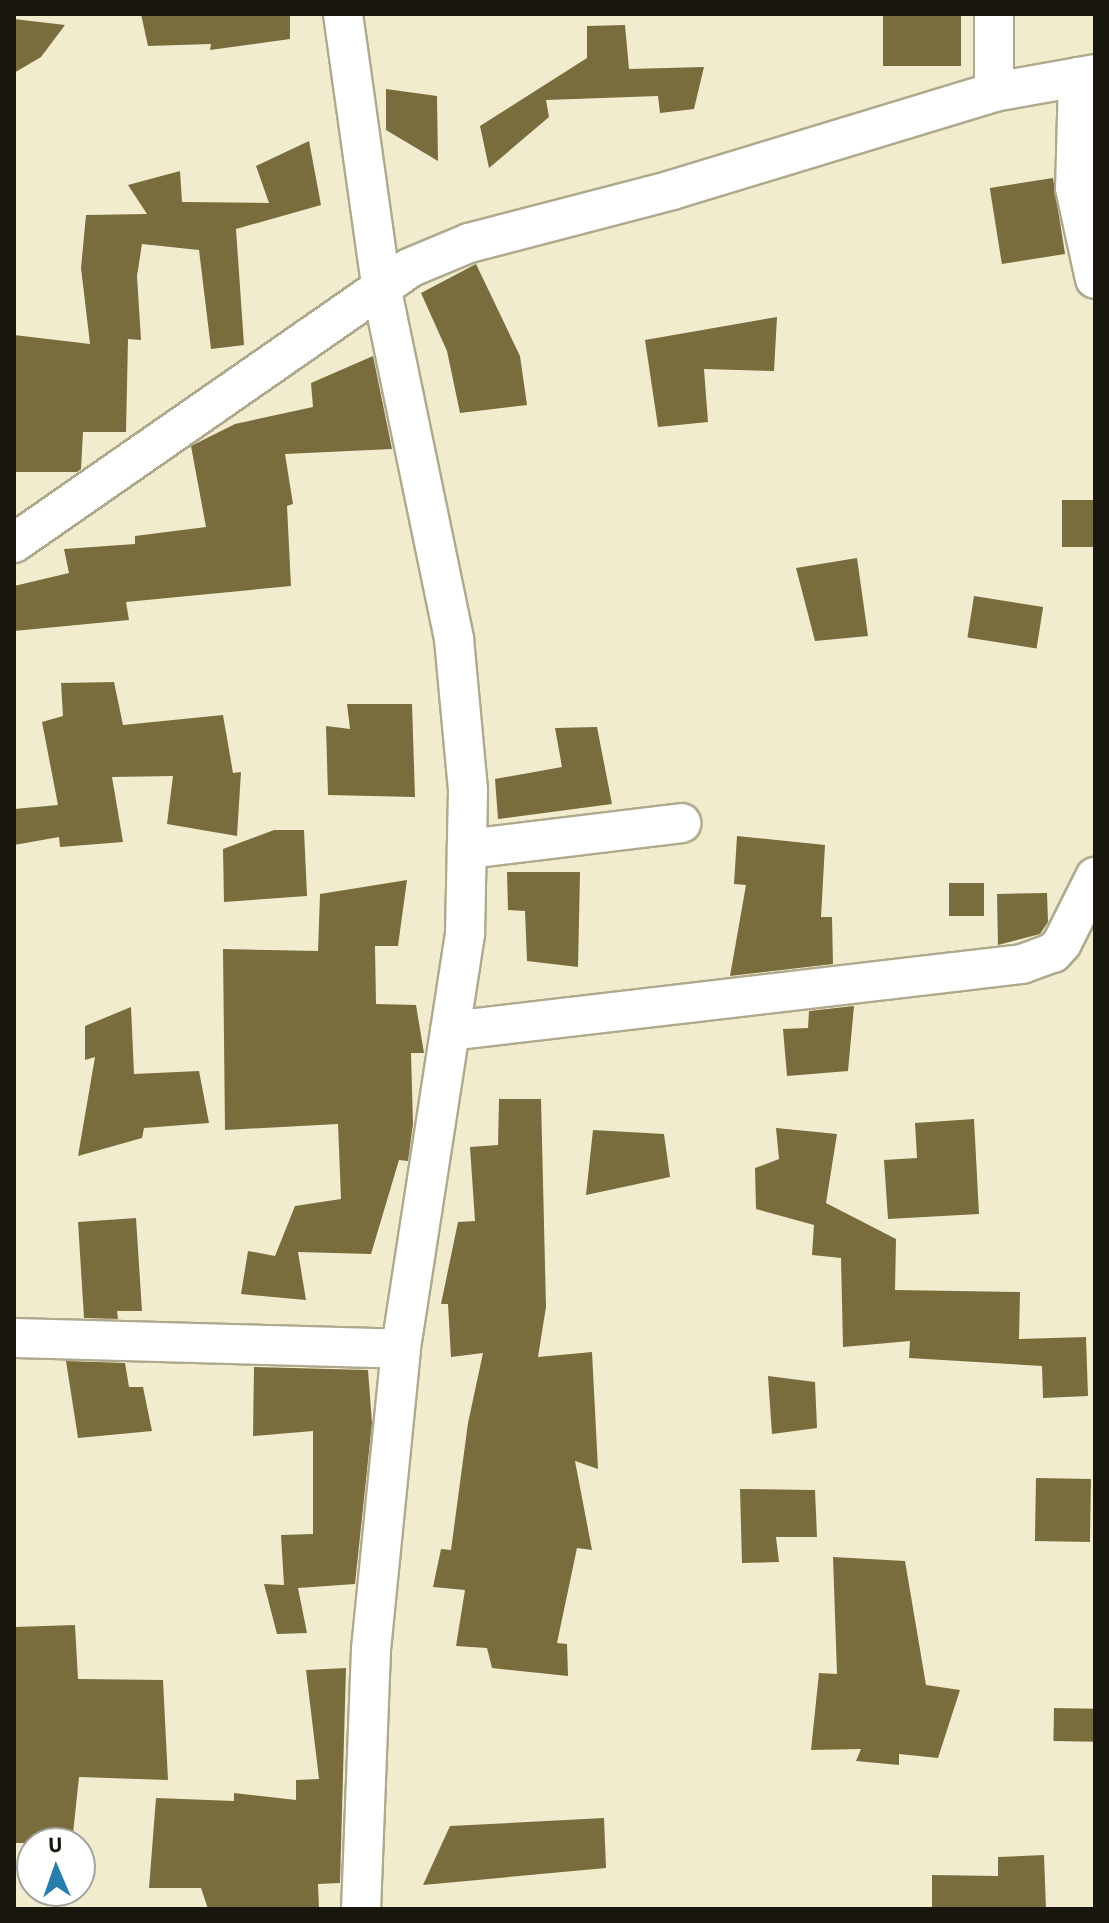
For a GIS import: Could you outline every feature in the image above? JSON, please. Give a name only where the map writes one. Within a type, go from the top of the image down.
[{"type":"street","points":[[343,14],[381,286],[454,639],[468,791],[465,934],[401,1349],[371,1650],[361,1909]]},
{"type":"street","points":[[994,14],[994,92]]},
{"type":"street","points":[[14,543],[381,286],[469,243],[672,190],[994,92],[1087,75],[1075,188],[1095,279]]},
{"type":"street","points":[[467,849],[681,823]]},
{"type":"street","points":[[450,1031],[1040,960],[1062,943],[1095,877]]},
{"type":"street","points":[[14,1338],[401,1349]]},
{"type":"building","points":[[141,14],[290,14],[290,39],[210,50],[211,44],[148,46]]},
{"type":"building","points":[[883,14],[961,14],[961,66],[883,66]]},
{"type":"building","points":[[14,19],[65,25],[41,57],[14,73]]},
{"type":"building","points":[[625,25],[629,69],[704,67],[694,109],[660,113],[658,96],[546,100],[549,117],[489,168],[480,126],[587,58],[587,26]]},
{"type":"building","points":[[386,89],[437,96],[438,161],[386,130]]},
{"type":"building","points":[[309,141],[321,205],[236,229],[244,345],[211,349],[199,250],[142,244],[137,276],[141,340],[128,339],[126,432],[83,432],[81,469],[77,472],[14,472],[14,335],[90,344],[81,268],[86,215],[147,214],[128,185],[180,171],[182,202],[269,203],[256,166]]},
{"type":"building","points":[[1053,178],[1065,254],[1002,264],[990,188]]},
{"type":"building","points":[[476,264],[520,356],[527,405],[460,413],[447,351],[421,293]]},
{"type":"building","points":[[777,317],[774,371],[704,369],[708,422],[658,427],[645,340]]},
{"type":"building","points":[[373,356],[392,449],[285,454],[293,504],[287,506],[291,586],[126,602],[129,620],[14,631],[14,586],[69,573],[64,549],[135,544],[135,536],[206,527],[191,446],[235,424],[313,407],[311,383]]},
{"type":"building","points":[[1062,500],[1095,500],[1095,547],[1062,547]]},
{"type":"building","points":[[857,558],[868,636],[815,641],[796,568]]},
{"type":"building","points":[[974,596],[1043,607],[1037,648],[967,637]]},
{"type":"building","points":[[114,682],[123,725],[223,715],[233,773],[241,772],[237,836],[167,824],[173,776],[112,777],[123,842],[60,847],[59,837],[14,845],[14,809],[58,805],[42,722],[63,716],[61,683]]},
{"type":"building","points":[[347,704],[412,704],[415,797],[328,795],[326,726],[350,729]]},
{"type":"building","points":[[597,727],[612,804],[498,819],[495,779],[562,767],[555,728]]},
{"type":"building","points":[[274,830],[304,830],[307,896],[224,902],[223,849]]},
{"type":"building","points":[[737,836],[825,845],[821,917],[832,917],[833,964],[730,976],[746,885],[734,884]]},
{"type":"building","points":[[507,872],[580,872],[578,967],[527,961],[525,911],[508,910]]},
{"type":"building","points":[[407,880],[398,946],[375,946],[376,1004],[416,1005],[424,1053],[411,1053],[413,1124],[408,1161],[399,1160],[371,1254],[298,1252],[306,1300],[241,1294],[248,1251],[275,1256],[295,1206],[341,1199],[338,1124],[225,1130],[223,949],[318,951],[320,894]]},
{"type":"building","points":[[949,883],[984,883],[984,916],[949,916]]},
{"type":"building","points":[[1047,893],[1048,922],[1040,934],[998,945],[997,894]]},
{"type":"building","points":[[854,1006],[848,1071],[787,1076],[783,1029],[808,1028],[809,1011]]},
{"type":"building","points":[[131,1007],[134,1074],[199,1071],[209,1123],[144,1128],[142,1138],[78,1156],[95,1057],[85,1060],[85,1026]]},
{"type":"building","points":[[499,1099],[541,1099],[546,1307],[538,1357],[592,1352],[598,1469],[575,1461],[592,1550],[577,1548],[557,1643],[567,1644],[568,1676],[492,1668],[487,1648],[456,1646],[465,1590],[433,1587],[441,1549],[451,1550],[468,1423],[483,1353],[451,1357],[448,1304],[441,1304],[458,1222],[475,1221],[470,1147],[498,1145]]},
{"type":"building","points":[[974,1119],[979,1214],[888,1219],[884,1160],[917,1158],[915,1123]]},
{"type":"building","points":[[776,1128],[837,1134],[826,1203],[896,1239],[895,1290],[1020,1292],[1019,1339],[1086,1337],[1088,1396],[1043,1398],[1042,1366],[909,1358],[910,1341],[843,1347],[841,1258],[812,1255],[814,1225],[756,1209],[755,1168],[779,1159]]},
{"type":"building","points":[[593,1130],[664,1134],[670,1177],[586,1195]]},
{"type":"building","points":[[136,1218],[142,1311],[117,1311],[118,1319],[84,1318],[78,1222]]},
{"type":"building","points":[[66,1361],[125,1363],[129,1387],[143,1387],[152,1431],[78,1438]]},
{"type":"building","points":[[254,1367],[368,1370],[372,1423],[355,1584],[298,1588],[307,1633],[277,1634],[264,1584],[284,1585],[281,1535],[313,1534],[313,1431],[253,1436]]},
{"type":"building","points":[[768,1376],[815,1382],[817,1428],[772,1434]]},
{"type":"building","points":[[1036,1478],[1091,1479],[1090,1542],[1035,1541]]},
{"type":"building","points":[[740,1489],[815,1490],[817,1537],[776,1537],[779,1562],[742,1563]]},
{"type":"building","points":[[833,1557],[905,1561],[926,1685],[960,1690],[938,1758],[899,1754],[899,1765],[856,1761],[861,1749],[811,1750],[819,1673],[837,1674]]},
{"type":"building","points":[[75,1625],[78,1679],[163,1680],[168,1780],[79,1777],[74,1827],[16,1827],[14,1843],[14,1627]]},
{"type":"building","points":[[346,1668],[340,1883],[318,1884],[319,1909],[208,1909],[201,1888],[149,1888],[156,1798],[234,1801],[234,1793],[296,1800],[296,1780],[319,1779],[306,1670]]},
{"type":"building","points":[[1054,1708],[1095,1709],[1094,1742],[1053,1741]]},
{"type":"building","points":[[604,1818],[606,1868],[423,1885],[450,1826]]},
{"type":"building","points":[[1044,1855],[1046,1909],[932,1909],[932,1875],[998,1876],[998,1857]]}]
